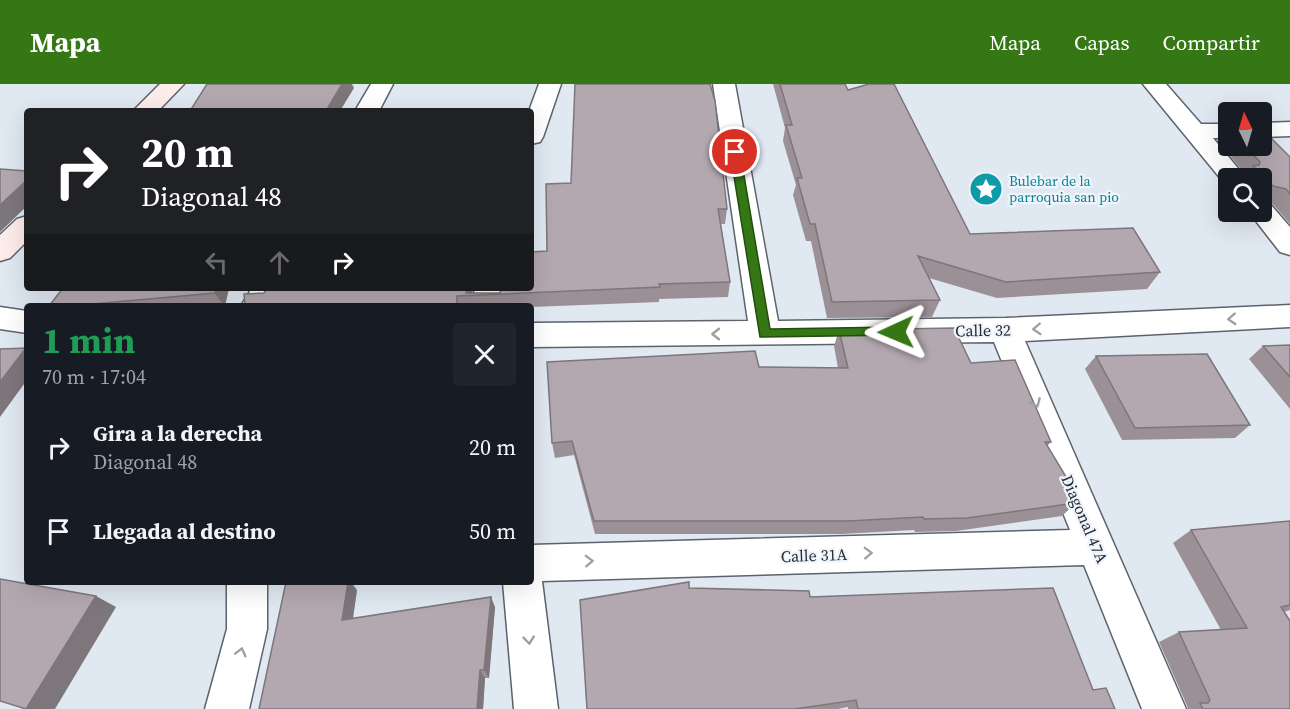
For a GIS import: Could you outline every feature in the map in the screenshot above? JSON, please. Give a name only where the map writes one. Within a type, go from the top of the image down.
[{"type":"street","points":[[148,108],[173,84]]},
{"type":"street","points":[[369,108],[382,84]]},
{"type":"street","points":[[534,129],[550,84]]},
{"type":"street","points":[[724,84],[765,334]]},
{"type":"street","points":[[1154,84],[1225,168]]},
{"type":"street","points":[[1272,130],[1290,129]]},
{"type":"street","points":[[1194,131],[1218,131]]},
{"type":"street","points":[[1271,222],[1290,245]]},
{"type":"street","points":[[0,251],[24,228]]},
{"type":"street","name":"Calle 32","points":[[534,334],[765,334],[1005,330],[1290,316]]},
{"type":"street","points":[[0,318],[24,322]]},
{"type":"street","name":"Diagonal 47A","points":[[1005,330],[1098,547],[1164,709]]},
{"type":"street","name":"Calle 31A","points":[[534,562],[1098,547]]},
{"type":"street","points":[[227,709],[247,629],[247,585]]},
{"type":"street","points":[[523,585],[536,709]]},
{"type":"building","points":[[207,84],[342,84],[328,108],[192,108]]},
{"type":"building","points":[[575,84],[710,84],[715,101],[727,209],[718,209],[730,282],[457,296],[457,303],[245,303],[244,294],[264,293],[265,291],[500,293],[500,291],[534,291],[534,252],[547,251],[546,184],[571,183]]},
{"type":"building","points":[[780,84],[845,84],[848,90],[869,84],[894,84],[970,234],[1133,228],[1160,272],[1006,282],[918,256],[940,300],[832,302],[815,224],[810,224],[797,178],[802,178],[786,125],[792,125]]},
{"type":"building","points":[[1272,139],[1290,157],[1290,194],[1286,189],[1272,185],[1272,168],[1253,166],[1259,165],[1260,162],[1254,156],[1272,156]]},
{"type":"building","points":[[0,169],[24,171],[24,183],[0,205]]},
{"type":"building","points":[[61,291],[215,291],[215,293],[103,303],[51,303]]},
{"type":"building","points":[[954,328],[971,363],[1015,360],[1051,442],[1045,442],[1065,475],[1076,503],[967,518],[924,519],[923,517],[848,521],[594,521],[572,441],[552,443],[547,362],[755,351],[759,367],[848,368],[839,330]]},
{"type":"building","points":[[1290,345],[1290,377],[1263,346]]},
{"type":"building","points":[[24,348],[0,382],[0,349]]},
{"type":"building","points":[[1207,354],[1250,425],[1135,428],[1096,356]]},
{"type":"building","points":[[1290,521],[1290,605],[1281,607],[1290,621],[1290,709],[1203,709],[1200,703],[1208,703],[1210,700],[1179,632],[1247,628],[1191,530]]},
{"type":"building","points":[[0,579],[96,596],[26,709],[0,701]]},
{"type":"building","points":[[689,582],[689,588],[809,591],[810,597],[1053,588],[1093,690],[1106,688],[1115,709],[858,709],[856,700],[795,709],[587,709],[580,600]]},
{"type":"building","points":[[285,585],[348,585],[342,620],[491,597],[484,670],[480,670],[477,709],[259,709]]},
{"type":"place","name":"Bulebar de la parroquia san pio","points":[[986,189]]},
{"type":"route","points":[[735,152],[765,334],[896,332]]}]
